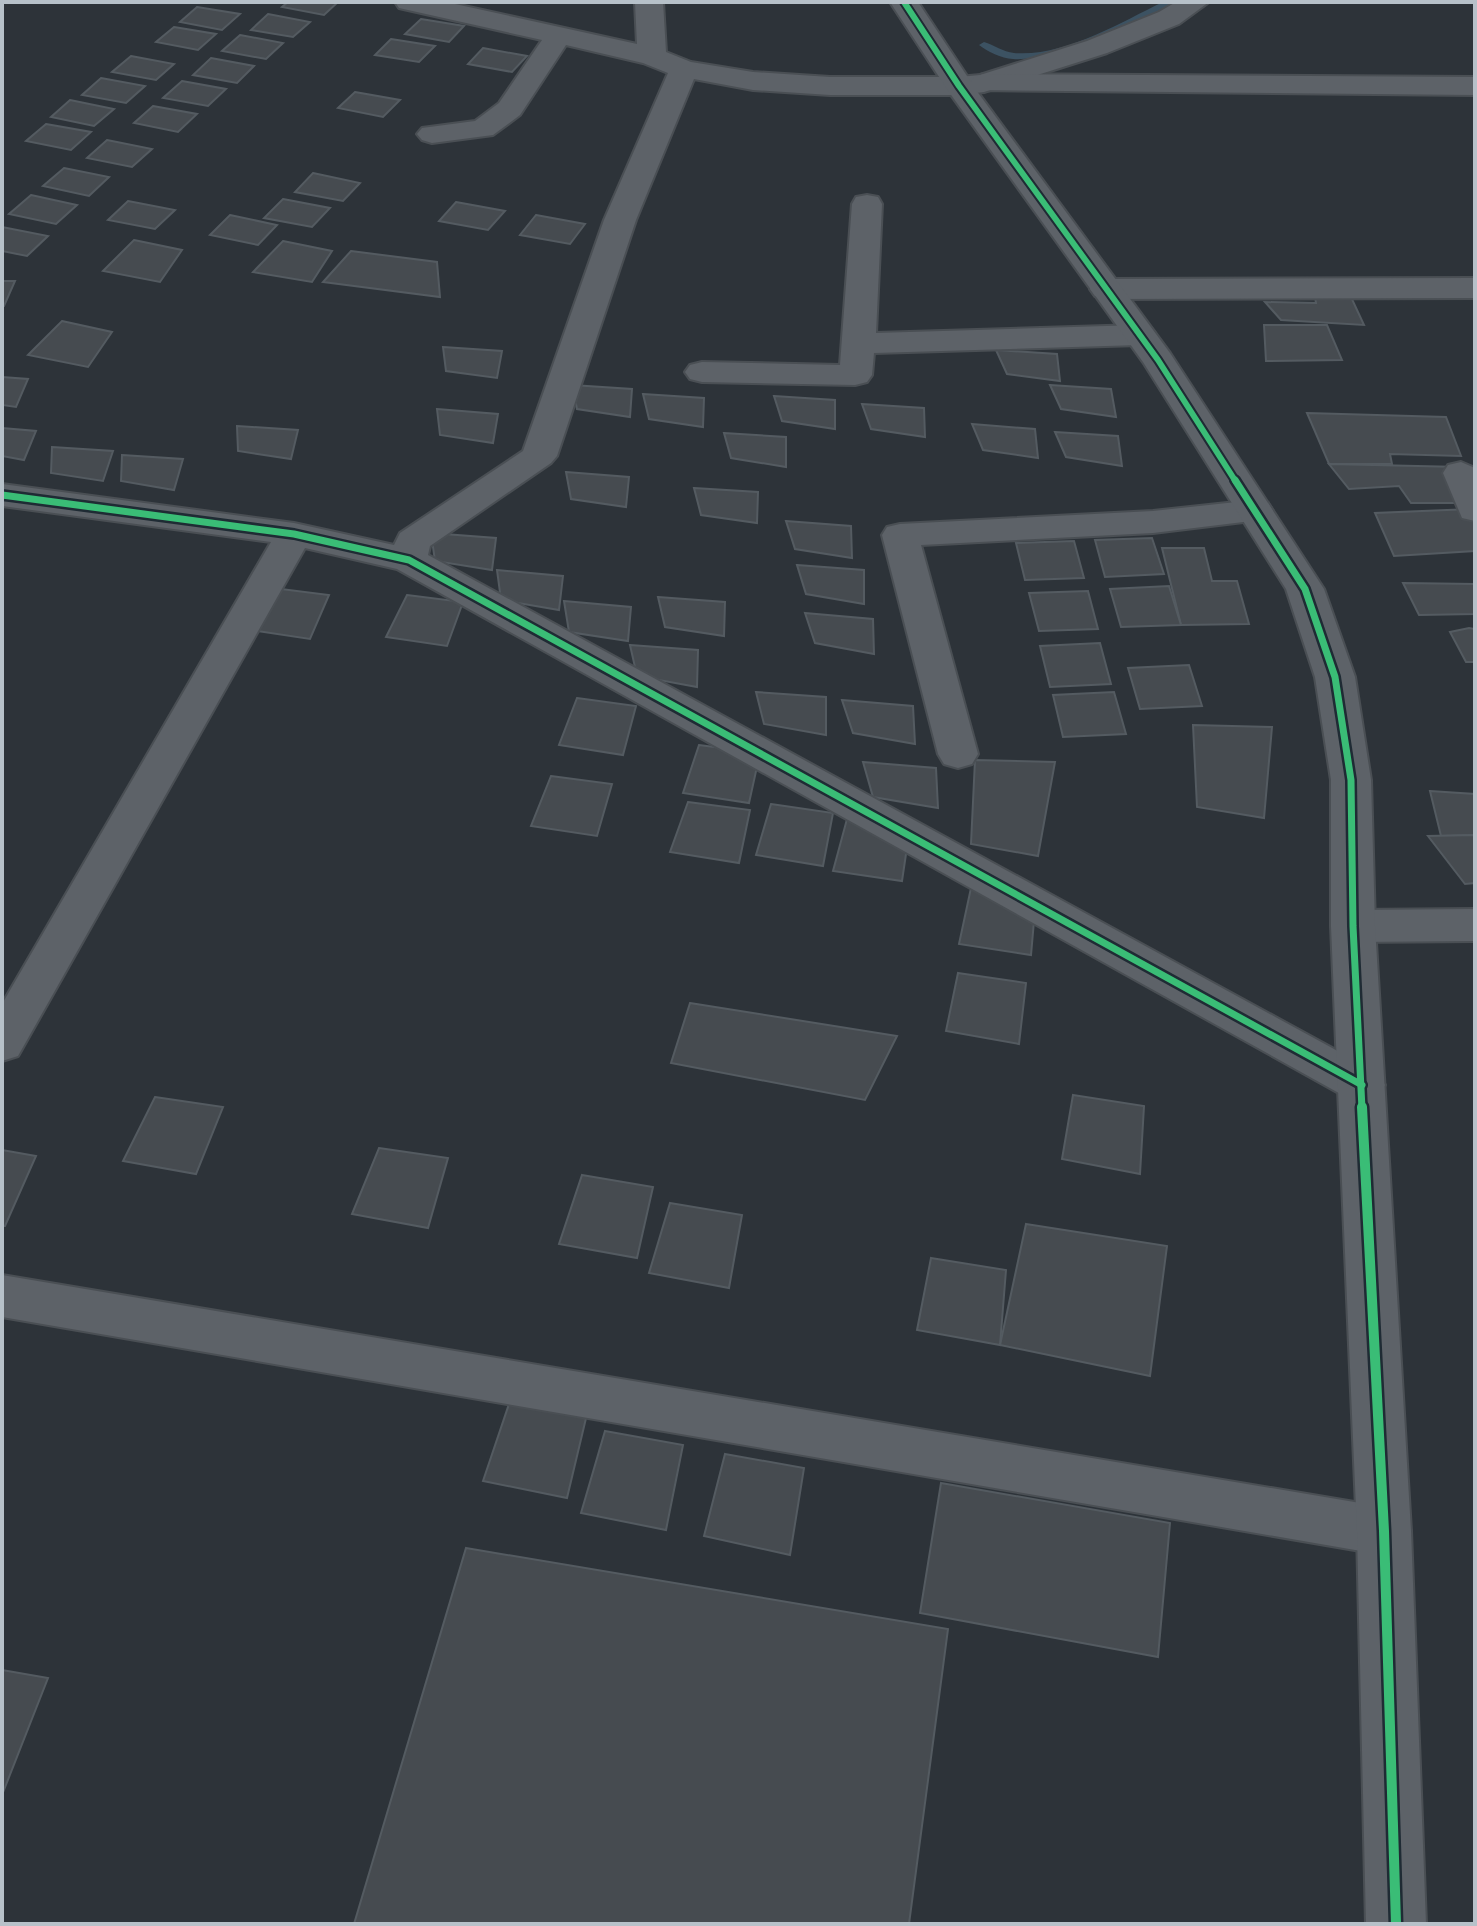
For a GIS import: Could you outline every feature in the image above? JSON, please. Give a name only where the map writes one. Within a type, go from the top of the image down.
[{"type":"street","points":[[409,2],[652,56],[684,69],[753,81],[830,86],[1475,86]]},
{"type":"street","points":[[649,2],[652,56]]},
{"type":"street","points":[[904,2],[972,84],[1305,589],[1335,677],[1351,780],[1353,926],[1384,1531],[1396,1924]]},
{"type":"street","points":[[972,84],[1097,47],[1169,18],[1195,2]]},
{"type":"street","points":[[432,134],[483,129],[510,109],[559,35]]},
{"type":"street","points":[[409,560],[413,541],[539,456],[620,220],[684,69]]},
{"type":"street","points":[[702,372],[855,375],[867,204]]},
{"type":"street","points":[[1106,289],[1475,288]]},
{"type":"street","points":[[859,344],[1139,335]]},
{"type":"street","points":[[1461,473],[1475,510]]},
{"type":"street","points":[[2,495],[294,534],[409,560],[1362,1085]]},
{"type":"street","points":[[958,754],[900,535],[1153,522],[1255,511]]},
{"type":"street","points":[[2,1044],[294,534]]},
{"type":"street","points":[[1353,926],[1475,925]]},
{"type":"street","points":[[2,1296],[1384,1531]]},
{"type":"building","points":[[288,2],[338,2],[324,15],[282,7]]},
{"type":"building","points":[[197,7],[240,14],[222,30],[180,22]]},
{"type":"building","points":[[268,14],[310,22],[293,37],[251,30]]},
{"type":"building","points":[[421,19],[464,26],[449,42],[405,34]]},
{"type":"building","points":[[174,27],[216,34],[198,50],[156,42]]},
{"type":"building","points":[[240,35],[283,43],[266,59],[222,51]]},
{"type":"building","points":[[391,39],[435,46],[419,62],[375,55]]},
{"type":"building","points":[[483,48],[527,56],[512,72],[468,64]]},
{"type":"building","points":[[131,56],[174,64],[156,80],[112,72]]},
{"type":"building","points":[[211,58],[254,66],[237,83],[193,75]]},
{"type":"building","points":[[101,78],[145,86],[126,103],[82,95]]},
{"type":"building","points":[[182,81],[226,89],[208,106],[163,98]]},
{"type":"building","points":[[355,92],[400,100],[383,117],[338,108]]},
{"type":"building","points":[[70,100],[114,109],[94,126],[51,117]]},
{"type":"building","points":[[153,106],[197,114],[178,132],[134,123]]},
{"type":"building","points":[[46,124],[91,132],[71,150],[26,141]]},
{"type":"building","points":[[107,140],[152,149],[132,167],[87,158]]},
{"type":"building","points":[[64,168],[109,177],[89,196],[43,186]]},
{"type":"building","points":[[313,173],[360,183],[343,201],[295,192]]},
{"type":"building","points":[[31,195],[77,205],[56,224],[9,214]]},
{"type":"building","points":[[283,199],[330,208],[312,227],[264,218]]},
{"type":"building","points":[[128,201],[175,210],[155,229],[108,220]]},
{"type":"building","points":[[456,202],[505,211],[488,230],[439,221]]},
{"type":"building","points":[[230,215],[277,225],[258,245],[210,235]]},
{"type":"building","points":[[536,215],[585,224],[570,244],[520,235]]},
{"type":"building","points":[[2,227],[48,236],[27,256],[2,251]]},
{"type":"building","points":[[134,240],[182,250],[160,282],[103,271]]},
{"type":"building","points":[[283,241],[332,251],[312,282],[253,272]]},
{"type":"building","points":[[351,251],[437,262],[440,297],[323,282]]},
{"type":"building","points":[[2,281],[15,281],[4,306],[2,306]]},
{"type":"building","points":[[1315,297],[1351,297],[1364,325],[1281,320],[1265,302],[1316,303]]},
{"type":"building","points":[[62,321],[112,332],[88,367],[28,355]]},
{"type":"building","points":[[1264,325],[1327,325],[1342,360],[1266,361]]},
{"type":"building","points":[[443,347],[502,351],[497,378],[446,371]]},
{"type":"building","points":[[996,350],[1057,354],[1060,381],[1007,374]]},
{"type":"building","points":[[2,377],[28,379],[16,407],[2,405]]},
{"type":"building","points":[[572,385],[632,389],[630,417],[577,409]]},
{"type":"building","points":[[1050,385],[1111,389],[1116,417],[1061,409]]},
{"type":"building","points":[[643,394],[704,398],[703,427],[649,419]]},
{"type":"building","points":[[774,396],[835,400],[835,429],[782,421]]},
{"type":"building","points":[[862,404],[924,408],[925,437],[871,429]]},
{"type":"building","points":[[437,409],[498,414],[493,443],[440,435]]},
{"type":"building","points":[[1307,413],[1446,417],[1461,456],[1390,454],[1392,464],[1329,464]]},
{"type":"building","points":[[972,424],[1035,429],[1038,458],[983,450]]},
{"type":"building","points":[[237,426],[298,430],[291,459],[238,451]]},
{"type":"building","points":[[2,428],[36,431],[24,460],[2,456]]},
{"type":"building","points":[[1055,432],[1118,436],[1122,466],[1066,457]]},
{"type":"building","points":[[724,433],[786,437],[786,467],[731,458]]},
{"type":"building","points":[[52,447],[113,451],[103,481],[51,473]]},
{"type":"building","points":[[122,455],[183,459],[174,490],[121,481]]},
{"type":"building","points":[[1329,464],[1461,467],[1473,503],[1411,503],[1399,486],[1349,489]]},
{"type":"building","points":[[566,472],[629,477],[626,507],[571,499]]},
{"type":"building","points":[[694,488],[758,492],[757,523],[701,515]]},
{"type":"building","points":[[1471,509],[1475,518],[1475,551],[1394,556],[1375,513]]},
{"type":"building","points":[[786,521],[851,526],[852,558],[795,549]]},
{"type":"building","points":[[431,533],[496,538],[492,570],[435,561]]},
{"type":"building","points":[[1152,538],[1164,574],[1105,577],[1095,540]]},
{"type":"building","points":[[1074,541],[1084,578],[1025,580],[1016,543]]},
{"type":"building","points":[[1162,548],[1204,548],[1212,581],[1237,581],[1249,624],[1181,625]]},
{"type":"building","points":[[797,565],[864,570],[864,604],[806,594]]},
{"type":"building","points":[[497,570],[563,576],[559,610],[501,600]]},
{"type":"building","points":[[1403,583],[1475,584],[1475,614],[1419,615]]},
{"type":"building","points":[[1169,586],[1181,625],[1121,627],[1110,589]]},
{"type":"building","points":[[273,588],[329,595],[310,639],[250,630]]},
{"type":"building","points":[[1088,591],[1098,629],[1039,631],[1029,593]]},
{"type":"building","points":[[407,595],[463,602],[447,646],[386,637]]},
{"type":"building","points":[[658,597],[725,602],[724,636],[665,627]]},
{"type":"building","points":[[564,601],[631,607],[628,641],[569,632]]},
{"type":"building","points":[[805,613],[873,619],[874,654],[815,643]]},
{"type":"building","points":[[1475,629],[1475,662],[1466,662],[1450,632]]},
{"type":"building","points":[[1100,643],[1111,684],[1050,687],[1040,646]]},
{"type":"building","points":[[630,645],[698,650],[697,687],[637,676]]},
{"type":"building","points":[[1189,665],[1202,706],[1140,709],[1128,668]]},
{"type":"building","points":[[756,692],[826,697],[826,735],[764,724]]},
{"type":"building","points":[[1114,692],[1126,734],[1063,737],[1053,695]]},
{"type":"building","points":[[577,698],[636,706],[623,755],[559,745]]},
{"type":"building","points":[[842,700],[913,706],[915,744],[853,733]]},
{"type":"building","points":[[1193,725],[1272,727],[1264,818],[1197,807]]},
{"type":"building","points":[[699,745],[760,753],[749,803],[683,793]]},
{"type":"building","points":[[975,760],[1055,762],[1038,856],[971,844]]},
{"type":"building","points":[[863,762],[936,768],[938,808],[873,797]]},
{"type":"building","points":[[551,776],[612,784],[597,836],[531,826]]},
{"type":"building","points":[[1430,791],[1475,794],[1475,835],[1441,836]]},
{"type":"building","points":[[688,802],[750,810],[739,863],[670,852]]},
{"type":"building","points":[[771,804],[833,813],[823,866],[756,855]]},
{"type":"building","points":[[847,819],[910,827],[902,881],[833,871]]},
{"type":"building","points":[[1475,835],[1475,883],[1465,884],[1428,836]]},
{"type":"building","points":[[971,888],[1036,898],[1031,955],[959,944]]},
{"type":"building","points":[[958,973],[1026,983],[1019,1044],[946,1031]]},
{"type":"building","points":[[690,1003],[897,1036],[865,1100],[671,1063]]},
{"type":"building","points":[[1073,1095],[1144,1106],[1140,1174],[1062,1159]]},
{"type":"building","points":[[155,1097],[223,1107],[196,1174],[123,1161]]},
{"type":"building","points":[[379,1148],[448,1158],[428,1228],[352,1214]]},
{"type":"building","points":[[2,1150],[36,1156],[5,1226],[2,1226]]},
{"type":"building","points":[[582,1175],[653,1187],[637,1258],[559,1244]]},
{"type":"building","points":[[670,1203],[742,1215],[729,1288],[649,1273]]},
{"type":"building","points":[[1026,1224],[1167,1246],[1150,1376],[1000,1345]]},
{"type":"building","points":[[931,1258],[1006,1270],[1000,1345],[917,1330]]},
{"type":"building","points":[[510,1401],[587,1414],[567,1498],[483,1481]]},
{"type":"building","points":[[605,1431],[683,1445],[666,1530],[581,1513]]},
{"type":"building","points":[[725,1454],[804,1468],[790,1555],[704,1536]]},
{"type":"building","points":[[941,1483],[1170,1523],[1158,1657],[920,1613]]},
{"type":"building","points":[[466,1548],[948,1629],[909,1924],[354,1924]]},
{"type":"building","points":[[2,1670],[48,1678],[2,1795]]},
{"type":"waterway","points":[[984,45],[1013,56],[1053,52],[1094,38],[1171,2]]},
{"type":"cycle path","points":[[904,2],[959,86],[1158,360],[1305,589],[1335,677],[1351,780],[1353,926],[1384,1531],[1396,1924]]},
{"type":"cycle path","points":[[2,495],[294,534],[409,560],[1362,1085]]}]
